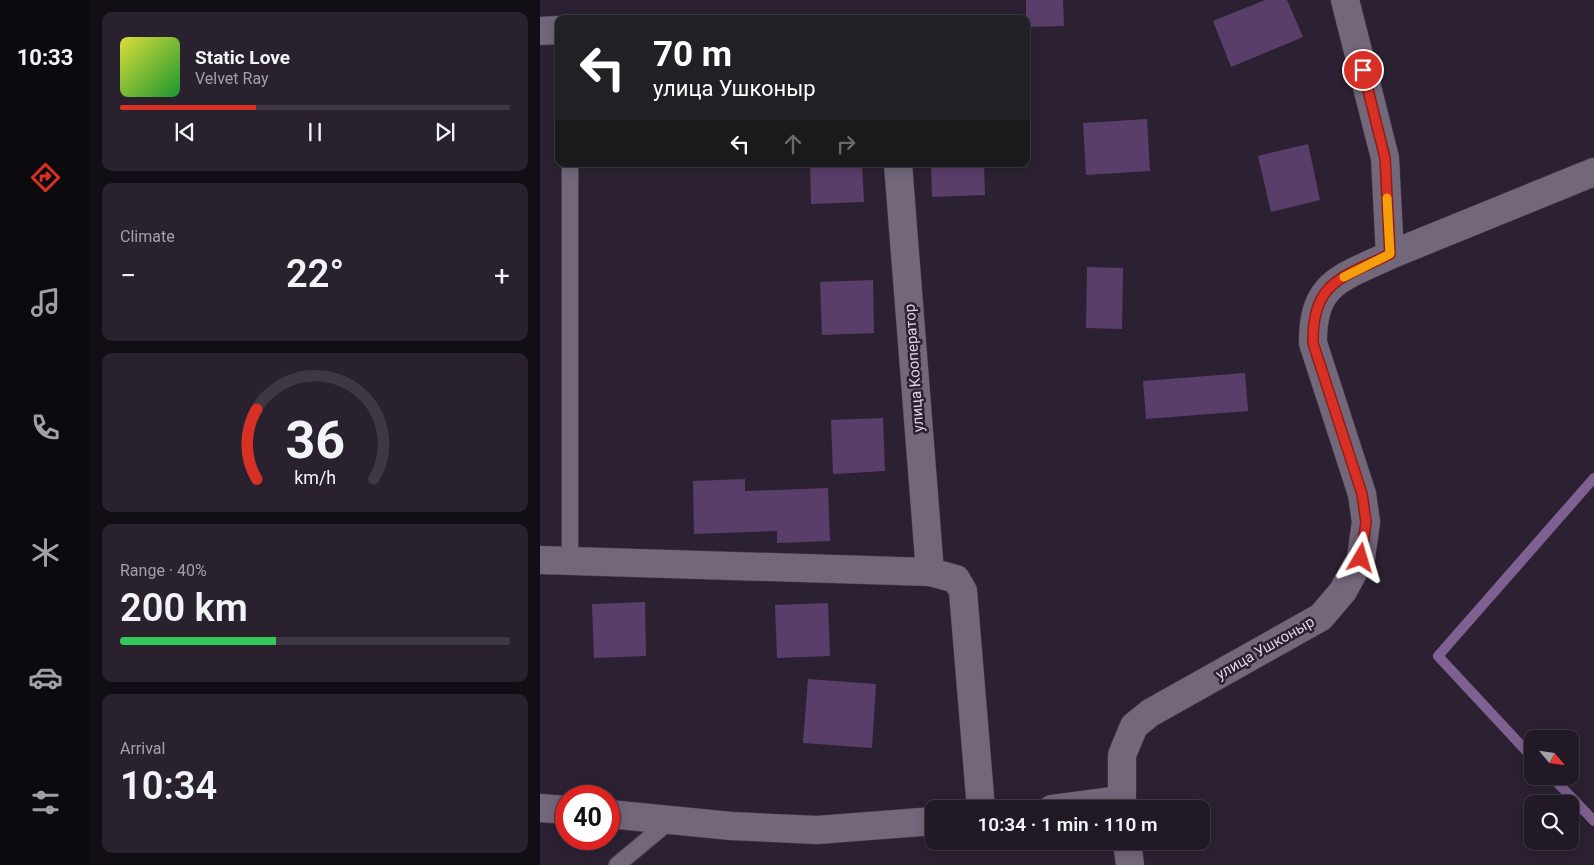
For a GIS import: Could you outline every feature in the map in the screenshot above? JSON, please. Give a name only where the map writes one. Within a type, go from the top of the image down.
[{"type":"street","points":[[1345,0],[1385,158],[1390,254]]},
{"type":"street","points":[[540,31],[555,30]]},
{"type":"street","name":"улица Кооператор","points":[[898,167],[930,572]]},
{"type":"street","name":"улица Ушконыр","points":[[1121,800],[1122,755],[1134,726],[1150,713],[1321,616],[1344,591],[1361,558],[1366,522],[1362,494],[1313,343],[1312,320],[1319,301],[1334,282],[1390,254],[1594,172]]},
{"type":"street","points":[[540,560],[930,572],[956,579],[962,591],[980,800]]},
{"type":"street","points":[[540,808],[555,809]]},
{"type":"street","points":[[620,815],[817,830],[925,822]]},
{"type":"street","points":[[1128,850],[1130,865]]},
{"type":"lane","points":[[570,167],[570,562]]},
{"type":"lane","points":[[617,865],[671,820]]},
{"type":"building","points":[[1026,0],[1063,0],[1064,26],[1030,27],[1030,15],[1026,15]]},
{"type":"building","points":[[1265,0],[1287,0],[1303,37],[1231,67],[1213,21]]},
{"type":"building","points":[[1147,119],[1150,171],[1086,175],[1083,123]]},
{"type":"building","points":[[1308,144],[1320,200],[1271,212],[1258,156]]},
{"type":"building","points":[[810,167],[862,167],[864,202],[811,204]]},
{"type":"building","points":[[931,167],[984,167],[985,195],[932,197]]},
{"type":"building","points":[[1087,267],[1123,268],[1122,329],[1086,328]]},
{"type":"building","points":[[873,280],[874,333],[822,335],[820,282]]},
{"type":"building","points":[[1245,373],[1248,411],[1146,419],[1143,381]]},
{"type":"building","points":[[883,418],[885,471],[833,474],[831,420]]},
{"type":"building","points":[[745,479],[745,491],[828,488],[830,541],[777,543],[777,531],[694,534],[693,481]]},
{"type":"building","points":[[645,602],[646,656],[594,658],[592,604]]},
{"type":"building","points":[[828,603],[830,656],[777,658],[775,605]]},
{"type":"building","points":[[808,679],[876,684],[872,748],[803,743]]},
{"type":"waterway","points":[[1524,748],[1438,656],[1594,478]]},
{"type":"waterway","points":[[1560,785],[1594,821]]},
{"type":"slow traffic","points":[[1344,277],[1390,254],[1387,198]]},
{"type":"route","points":[[1361,558],[1366,522],[1362,494],[1313,343],[1312,320],[1319,301],[1334,282],[1390,254],[1385,158],[1363,70]]}]
